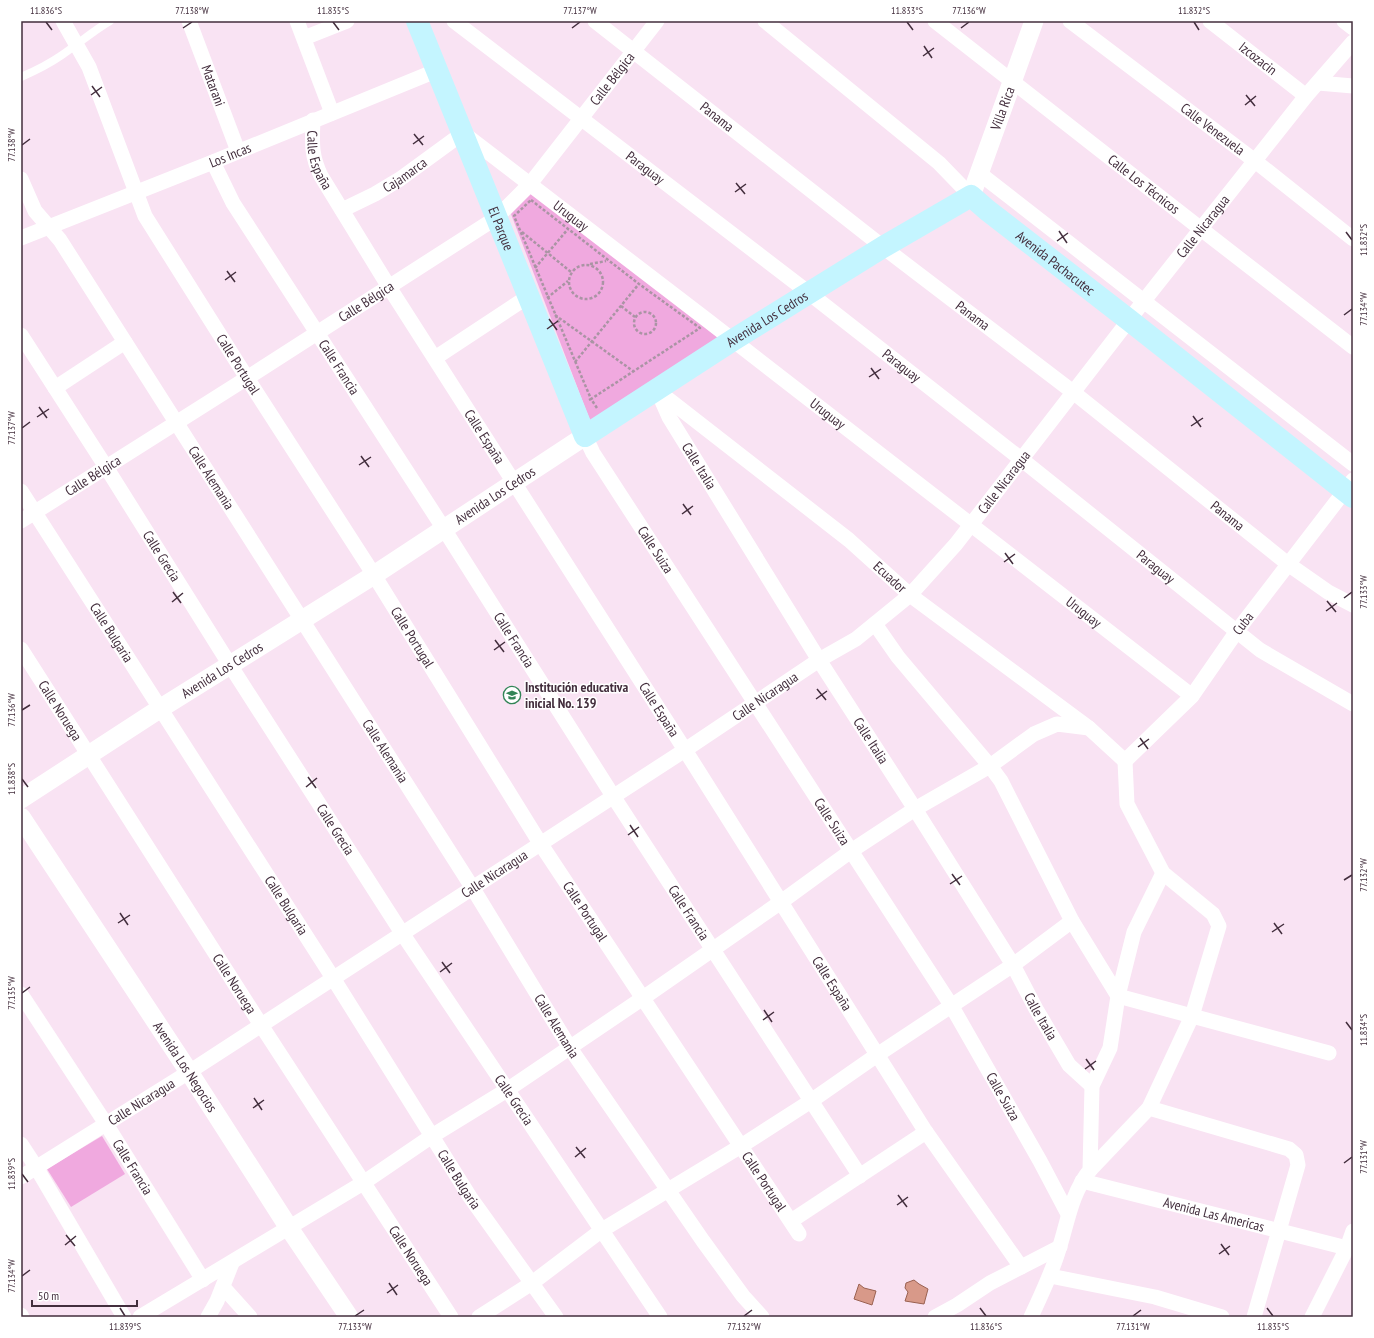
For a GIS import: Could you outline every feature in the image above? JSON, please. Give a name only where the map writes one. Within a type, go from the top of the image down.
[{"type":"main road","name":"El Parque","points":[[417,21],[438,70],[496,218],[536,300],[585,436]]},
{"type":"main road","name":"Avenida Los Cedros","points":[[585,436],[733,340],[883,247],[971,196]]},
{"type":"main road","name":"Avenida Pachacutec","points":[[971,196],[1129,320],[1350,489]]},
{"type":"street","name":"Calle Portugal","points":[[63,21],[89,66],[145,216],[374,575],[540,843],[799,1234]]},
{"type":"street","name":"Matarani","points":[[189,21],[238,150]]},
{"type":"street","points":[[297,21],[332,112]]},
{"type":"street","points":[[304,38],[347,21]]},
{"type":"street","name":"Paraguay","points":[[454,21],[810,293],[1260,650],[1353,704]]},
{"type":"street","name":"Panama","points":[[595,21],[883,247],[1073,392],[1288,564],[1328,592],[1353,605]]},
{"type":"street","name":"Calle Bélgica","points":[[21,520],[247,378],[496,218],[530,184],[632,51],[657,21]]},
{"type":"street","name":"Avenida Pachacutec","points":[[765,21],[939,163],[971,196]]},
{"type":"street","name":"Calle Los Técnicos","points":[[935,21],[1353,347]]},
{"type":"street","name":"Villa Rica","points":[[971,196],[1034,21]]},
{"type":"street","name":"Calle Venezuela","points":[[1070,21],[1255,161],[1353,239]]},
{"type":"street","name":"Izcozacin","points":[[1210,21],[1306,96]]},
{"type":"street","points":[[1344,21],[1353,28]]},
{"type":"street","name":"Calle Nicaragua","points":[[21,1177],[189,1072],[685,750],[819,660],[856,639],[910,595],[956,544],[1200,229],[1306,96],[1353,42]]},
{"type":"street","name":"Los Incas","points":[[21,238],[213,162],[238,150],[438,70]]},
{"type":"street","points":[[1318,83],[1353,86]]},
{"type":"street","name":"Calle España","points":[[313,120],[312,145],[315,162],[321,176],[389,287],[685,750],[926,1132],[1021,1267]]},
{"type":"street","name":"Uruguay","points":[[463,133],[733,340],[1192,696]]},
{"type":"street","name":"Cajamarca","points":[[342,210],[376,194],[400,179],[463,133]]},
{"type":"street","name":"Calle Francia","points":[[213,162],[233,203],[318,332],[444,529],[612,796],[860,1176]]},
{"type":"street","name":"Avenida Pachacutec","points":[[979,174],[1353,464]]},
{"type":"street","name":"Calle Alemania","points":[[21,178],[35,211],[60,240],[472,888],[570,1048],[703,1241],[743,1296],[762,1317]]},
{"type":"street","points":[[435,358],[536,300]]},
{"type":"street","name":"Calle Grecia","points":[[21,335],[402,933],[660,1317]]},
{"type":"street","points":[[56,388],[125,342]]},
{"type":"street","name":"Ecuador","points":[[657,390],[849,540],[910,595],[1089,728],[1125,761]]},
{"type":"street","name":"Calle Italia","points":[[657,390],[669,417],[819,660],[915,809],[1012,965],[1069,1065],[1092,1086]]},
{"type":"street","name":"Avenida Los Cedros","points":[[21,799],[161,708],[374,575],[585,436]]},
{"type":"street","name":"Calle Suiza","points":[[585,436],[593,453],[951,1005],[1040,1161],[1068,1214]]},
{"type":"street","name":"Cuba","points":[[1125,761],[1192,696],[1237,631],[1288,564],[1350,489]]},
{"type":"street","name":"Calle Bulgaria","points":[[21,491],[333,978],[470,1197],[556,1317]]},
{"type":"street","points":[[875,624],[898,657],[1001,781],[1072,921],[1118,996],[1329,1053]]},
{"type":"street","name":"Calle Noruega","points":[[21,649],[261,1025],[451,1317]]},
{"type":"street","points":[[140,1317],[363,1183],[432,1136],[507,1090],[643,998],[781,902],[851,851],[915,809],[990,766],[1034,734],[1058,724],[1089,728]]},
{"type":"street","points":[[1031,1317],[1050,1276],[1060,1247],[1068,1214],[1086,1175],[1149,1108],[1192,1016],[1220,926],[1213,914],[1163,873],[1127,804],[1125,761]]},
{"type":"street","name":"Avenida Los Negocios","points":[[21,817],[189,1072],[288,1228],[349,1317]]},
{"type":"street","points":[[1086,1175],[1092,1086],[1110,1048],[1118,996],[1134,932],[1163,873]]},
{"type":"street","points":[[479,1317],[532,1283],[602,1230],[741,1146],[811,1101],[1012,965],[1072,921]]},
{"type":"street","name":"Calle Francia","points":[[21,994],[106,1124],[203,1280]]},
{"type":"street","points":[[1149,1108],[1289,1149],[1296,1155],[1298,1165],[1254,1317]]},
{"type":"street","points":[[791,1221],[926,1132]]},
{"type":"street","points":[[21,1144],[124,1317]]},
{"type":"street","name":"Avenida Las Americas","points":[[1086,1175],[1279,1231],[1347,1248]]},
{"type":"street","points":[[1312,1317],[1347,1248],[1353,1231]]},
{"type":"street","points":[[935,1317],[957,1305],[990,1283],[1060,1247]]},
{"type":"street","points":[[208,1317],[217,1301],[232,1263]]},
{"type":"street","points":[[1050,1276],[1155,1297],[1222,1317]]},
{"type":"street","points":[[223,1287],[250,1317]]},
{"type":"lane","points":[[21,77],[41,68],[96,29],[110,21]]},
{"type":"path","points":[[555,315],[591,399],[700,328],[639,284],[531,200],[514,216],[535,268],[536,300],[633,371]]},
{"type":"path","points":[[535,268],[568,229]]},
{"type":"path","points":[[519,230],[571,272]]},
{"type":"path","points":[[589,264],[595,267],[603,278],[601,291],[597,296],[591,299],[578,297],[572,293],[569,288],[568,281],[571,272],[579,265],[589,264]]},
{"type":"path","points":[[536,300],[568,281]]},
{"type":"path","points":[[575,362],[639,284]]},
{"type":"path","points":[[621,306],[635,317]]},
{"type":"path","points":[[641,312],[650,313],[655,319],[655,328],[648,334],[644,335],[639,333],[634,326],[635,317],[641,312]]},
{"type":"shaded area","points":[[533,192],[723,340],[591,423],[511,214]]},
{"type":"shaded area","points":[[102,1136],[125,1174],[71,1207],[47,1169]]},
{"type":"building","points":[[914,1280],[928,1289],[924,1304],[905,1301],[908,1292],[905,1288],[906,1283]]},
{"type":"building","points":[[859,1284],[864,1288],[876,1291],[872,1305],[854,1299]]},
{"type":"place","name":"Institución educativa inicial No. 139","points":[[512,695]]}]
